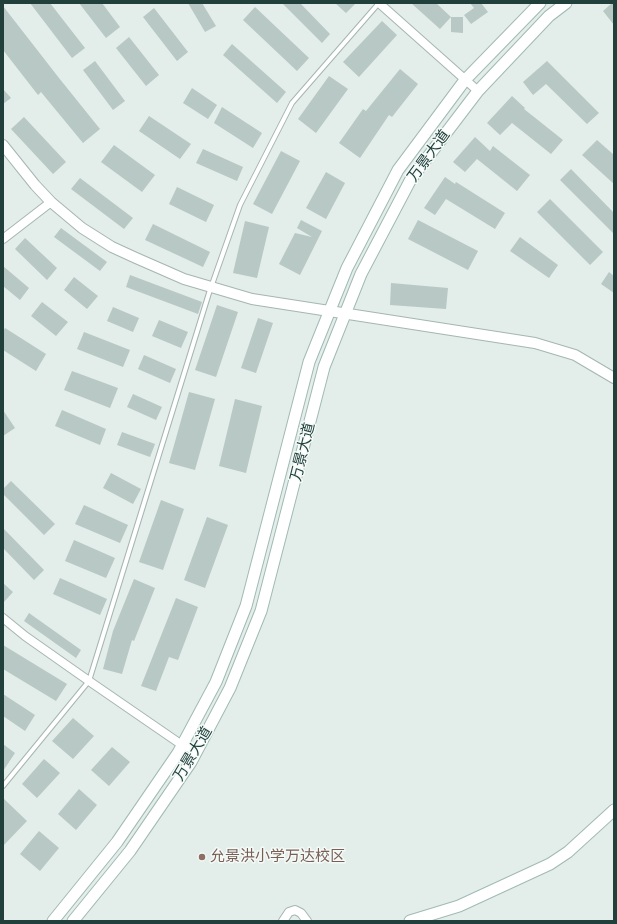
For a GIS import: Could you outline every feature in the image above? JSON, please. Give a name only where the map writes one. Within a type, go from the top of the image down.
[{"type":"main road","name":"万景大道","points":[[53,921],[117,842],[182,745],[216,682],[246,606],[309,362],[347,268],[398,170],[465,80],[540,3]]},
{"type":"main road","name":"万景大道","points":[[74,921],[130,851],[196,751],[230,688],[261,611],[324,367],[361,274],[411,179],[478,91],[549,16],[566,3]]},
{"type":"main road","points":[[410,921],[459,906],[550,864],[568,852],[614,810]]},
{"type":"street","points":[[379,3],[478,91]]},
{"type":"street","points":[[3,145],[35,185],[51,202],[82,228],[112,247],[160,269],[211,288],[252,299],[535,343],[575,355],[612,375]]},
{"type":"street","points":[[3,239],[51,202]]},
{"type":"street","points":[[3,618],[25,636],[182,745],[196,751]]},
{"type":"street","points":[[283,921],[289,912],[295,910],[301,913],[307,921]]},
{"type":"lane","points":[[3,786],[90,681],[211,288],[240,205],[292,103],[379,3]]},
{"type":"building","points":[[30,3],[50,3],[85,48],[72,58]]},
{"type":"building","points":[[79,3],[102,3],[120,27],[106,38]]},
{"type":"building","points":[[188,3],[202,3],[216,26],[205,32]]},
{"type":"building","points":[[282,3],[300,3],[330,34],[322,43]]},
{"type":"building","points":[[335,3],[356,3],[346,13]]},
{"type":"building","points":[[411,3],[436,3],[451,17],[440,29]]},
{"type":"building","points":[[470,3],[481,3],[488,12],[471,24],[464,15],[474,8]]},
{"type":"building","points":[[614,3],[614,25],[603,11]]},
{"type":"building","points":[[3,6],[100,129],[83,143],[41,92],[38,95],[3,50]]},
{"type":"building","points":[[255,7],[309,58],[297,71],[243,20]]},
{"type":"building","points":[[154,8],[188,52],[177,61],[143,17]]},
{"type":"building","points":[[451,17],[463,17],[463,33],[451,32]]},
{"type":"building","points":[[382,21],[397,35],[359,77],[343,62]]},
{"type":"building","points":[[129,37],[159,75],[146,86],[116,48]]},
{"type":"building","points":[[232,44],[286,92],[277,103],[223,55]]},
{"type":"building","points":[[95,61],[125,101],[113,110],[83,70]]},
{"type":"building","points":[[547,61],[599,113],[587,124],[546,84],[533,95],[523,82]]},
{"type":"building","points":[[400,69],[418,84],[392,117],[389,115],[360,158],[339,143],[363,109],[366,111]]},
{"type":"building","points":[[329,76],[348,89],[316,133],[298,119]]},
{"type":"building","points":[[192,88],[217,105],[208,119],[183,103]]},
{"type":"building","points":[[3,89],[11,98],[3,104]]},
{"type":"building","points":[[512,96],[525,108],[524,109],[563,140],[551,154],[512,123],[500,135],[487,123]]},
{"type":"building","points":[[222,107],[262,133],[253,148],[214,123]]},
{"type":"building","points":[[149,116],[191,144],[180,159],[139,131]]},
{"type":"building","points":[[24,117],[66,162],[53,174],[11,129]]},
{"type":"building","points":[[475,137],[490,151],[493,146],[530,175],[517,191],[477,159],[465,172],[453,162]]},
{"type":"building","points":[[597,140],[614,155],[614,184],[582,155]]},
{"type":"building","points":[[114,145],[155,175],[142,192],[101,162]]},
{"type":"building","points":[[203,149],[243,167],[237,181],[196,163]]},
{"type":"building","points":[[281,151],[300,161],[272,214],[253,204]]},
{"type":"building","points":[[571,169],[614,213],[614,234],[560,180]]},
{"type":"building","points":[[326,172],[345,183],[326,219],[306,208]]},
{"type":"building","points":[[445,177],[455,184],[456,182],[505,213],[495,229],[446,199],[435,215],[424,208]]},
{"type":"building","points":[[80,178],[133,218],[124,229],[71,189]]},
{"type":"building","points":[[177,187],[214,205],[206,222],[169,204]]},
{"type":"building","points":[[550,199],[603,252],[590,265],[537,212]]},
{"type":"building","points":[[301,220],[322,231],[300,275],[279,264],[295,233],[312,237],[297,228]]},
{"type":"building","points":[[418,220],[478,251],[468,270],[408,239]]},
{"type":"building","points":[[245,221],[269,227],[257,278],[233,273]]},
{"type":"building","points":[[153,224],[210,252],[203,267],[145,240]]},
{"type":"building","points":[[61,228],[107,262],[100,271],[54,237]]},
{"type":"building","points":[[520,237],[558,265],[549,278],[510,251]]},
{"type":"building","points":[[25,238],[57,268],[47,280],[15,249]]},
{"type":"building","points":[[3,266],[29,288],[20,300],[3,286]]},
{"type":"building","points":[[609,272],[614,276],[614,293],[601,284]]},
{"type":"building","points":[[130,275],[202,302],[198,314],[126,287]]},
{"type":"building","points":[[74,277],[98,296],[87,309],[64,290]]},
{"type":"building","points":[[391,283],[448,288],[446,309],[390,305]]},
{"type":"building","points":[[42,302],[68,322],[56,336],[31,316]]},
{"type":"building","points":[[217,305],[238,312],[216,377],[195,370]]},
{"type":"building","points":[[113,307],[139,318],[133,332],[107,321]]},
{"type":"building","points":[[258,318],[273,323],[256,373],[241,368]]},
{"type":"building","points":[[159,320],[188,332],[181,348],[152,336]]},
{"type":"building","points":[[5,328],[46,354],[36,371],[3,350],[3,332]]},
{"type":"building","points":[[84,332],[130,350],[123,367],[77,349]]},
{"type":"building","points":[[144,355],[176,369],[170,383],[138,369]]},
{"type":"building","points":[[72,371],[118,388],[110,408],[64,390]]},
{"type":"building","points":[[189,392],[215,399],[195,470],[169,463]]},
{"type":"building","points":[[133,394],[162,407],[156,420],[127,407]]},
{"type":"building","points":[[235,399],[262,406],[246,473],[219,466]]},
{"type":"building","points":[[3,410],[15,428],[3,436]]},
{"type":"building","points":[[62,410],[106,429],[100,445],[55,426]]},
{"type":"building","points":[[122,432],[155,444],[150,457],[117,445]]},
{"type":"building","points":[[111,473],[141,489],[133,504],[103,488]]},
{"type":"building","points":[[11,481],[55,524],[44,535],[3,494],[3,489]]},
{"type":"building","points":[[161,500],[184,509],[163,570],[139,562]]},
{"type":"building","points":[[84,505],[128,525],[120,543],[75,524]]},
{"type":"building","points":[[207,517],[228,525],[205,588],[184,580]]},
{"type":"building","points":[[3,528],[44,570],[34,580],[3,548]]},
{"type":"building","points":[[74,540],[115,558],[106,578],[65,561]]},
{"type":"building","points":[[60,578],[107,599],[100,615],[53,594]]},
{"type":"building","points":[[134,579],[155,588],[134,641],[132,640],[122,674],[103,669],[113,631]]},
{"type":"building","points":[[3,583],[13,592],[3,603]]},
{"type":"building","points":[[176,598],[198,607],[178,660],[169,657],[156,691],[141,686]]},
{"type":"building","points":[[29,613],[81,650],[76,658],[24,621]]},
{"type":"building","points":[[3,645],[67,684],[56,701],[3,669]]},
{"type":"building","points":[[3,694],[35,715],[25,731],[3,716]]},
{"type":"building","points":[[73,718],[94,736],[73,759],[52,741]]},
{"type":"building","points":[[3,744],[15,753],[3,771]]},
{"type":"building","points":[[112,747],[130,762],[109,786],[91,770]]},
{"type":"building","points":[[44,759],[60,773],[37,798],[22,784]]},
{"type":"building","points":[[79,789],[97,805],[76,830],[58,814]]},
{"type":"building","points":[[3,798],[27,821],[3,846]]},
{"type":"building","points":[[39,831],[59,848],[40,871],[20,854]]},
{"type":"place","name":"允景洪小学万达校区","points":[[202,857]]}]
